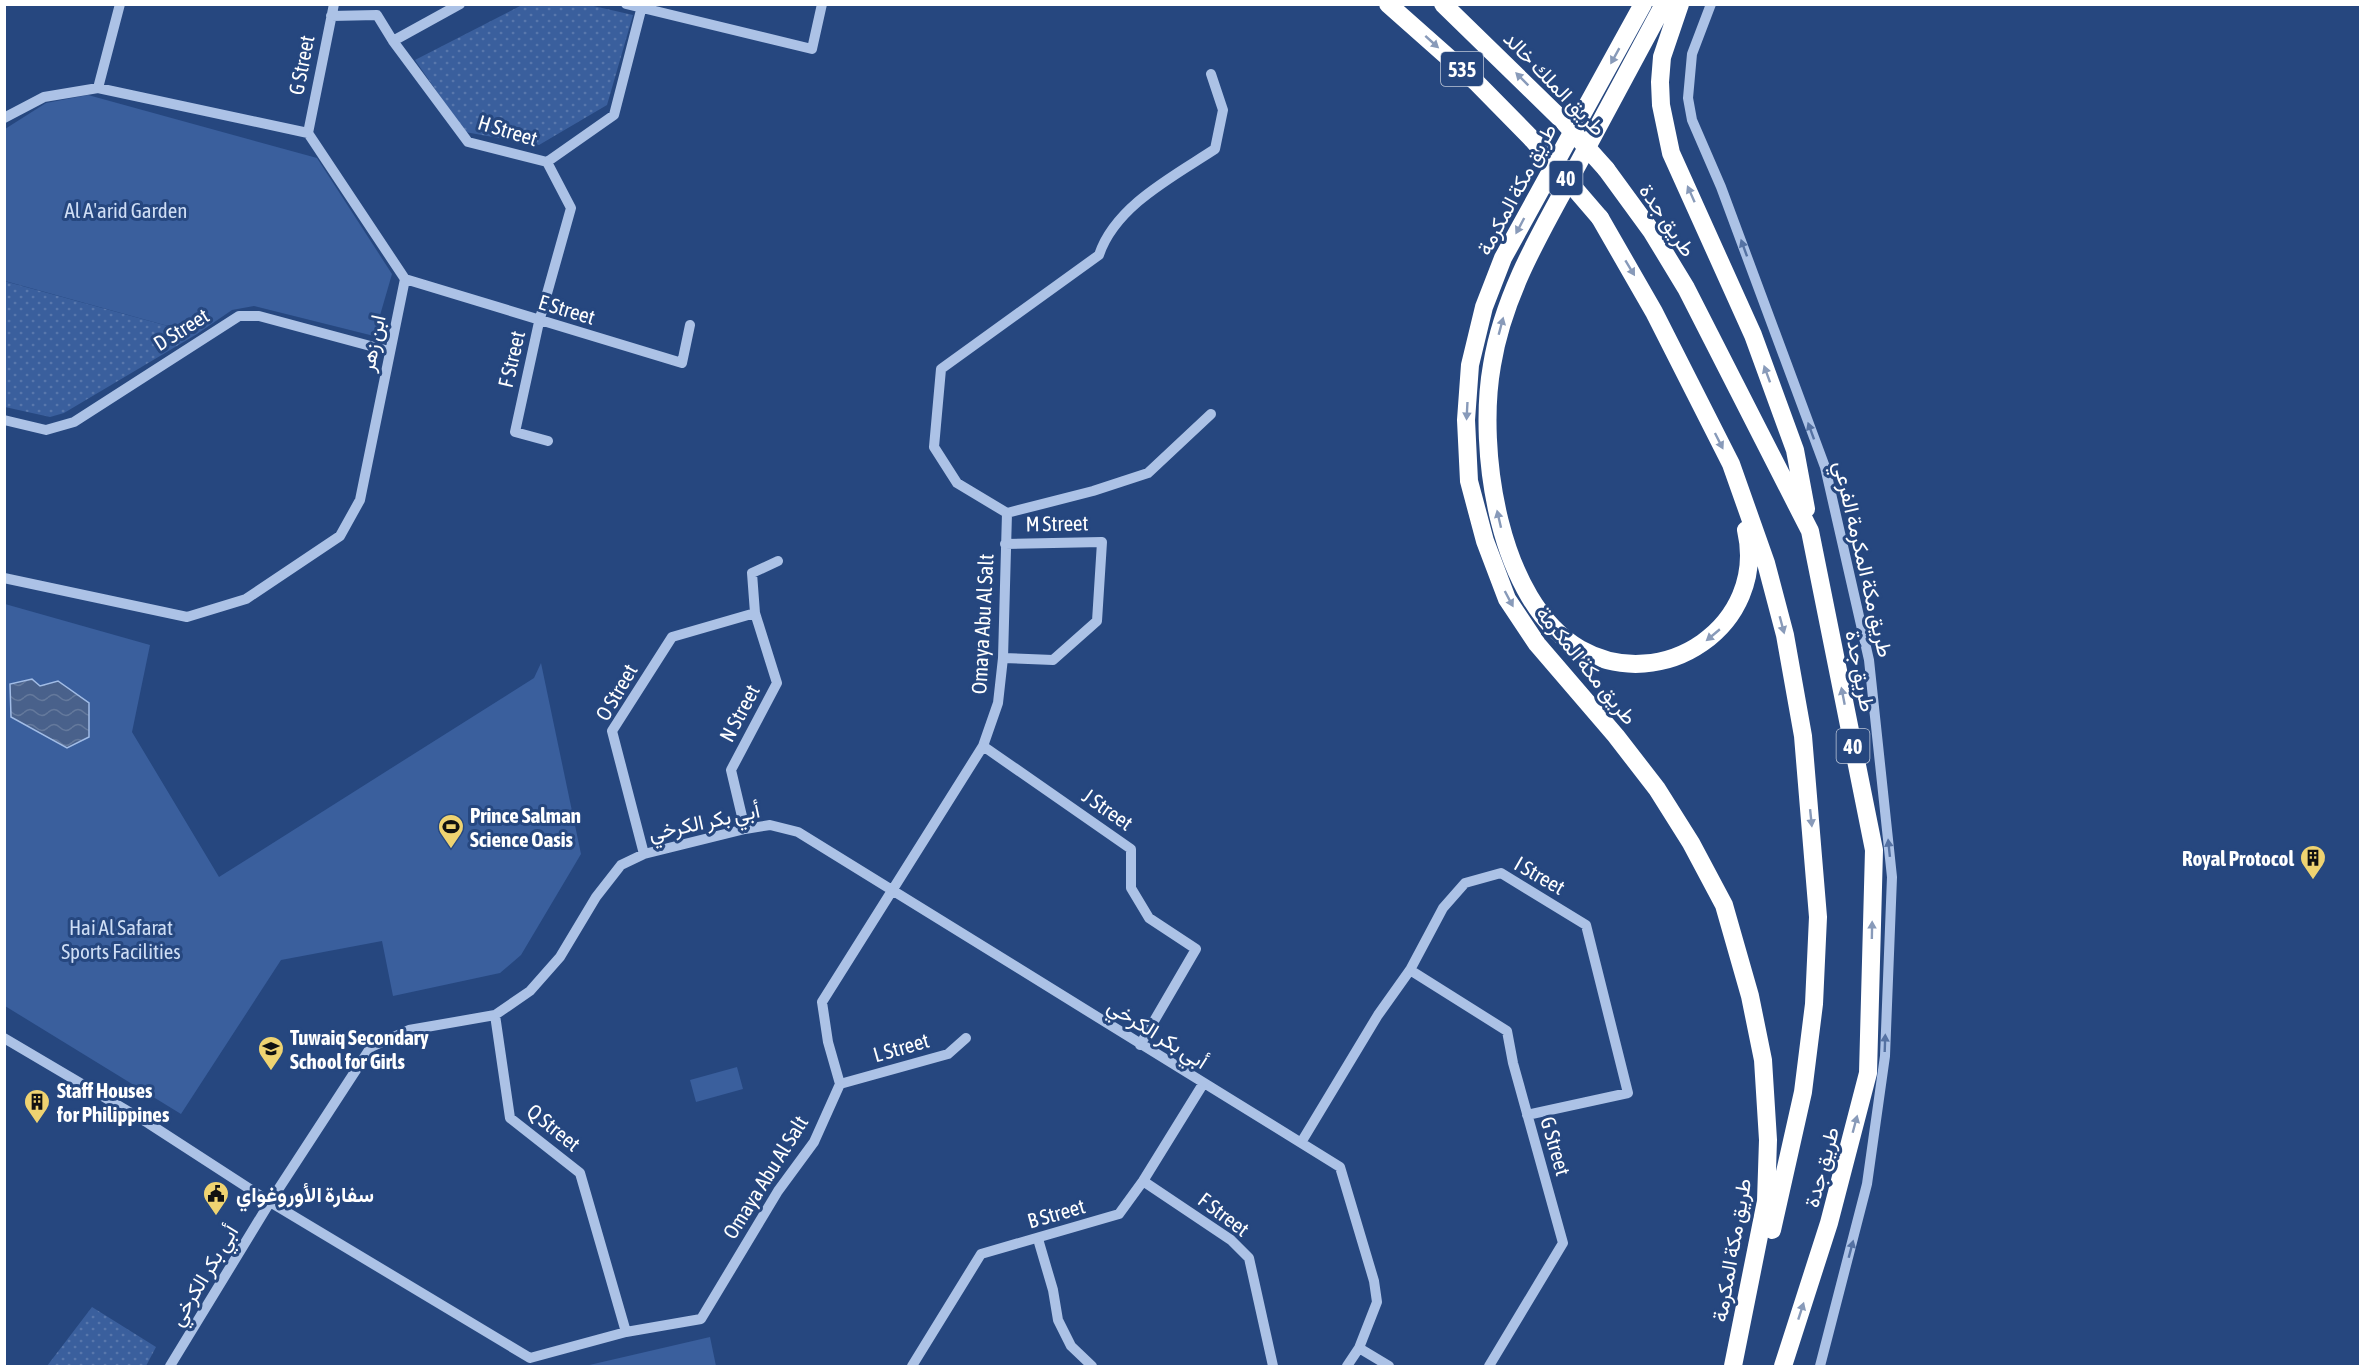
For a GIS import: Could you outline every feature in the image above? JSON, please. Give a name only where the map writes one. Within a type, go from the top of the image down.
[{"type":"highway","name":"535","points":[[1388,4],[1476,82],[1532,139]]},
{"type":"highway","name":"طريق الملك خالد","points":[[1443,4],[1563,121],[1606,169]]},
{"type":"highway","name":"طريق مكة المكرمة","points":[[1643,4],[1503,258],[1484,307],[1470,365],[1466,420],[1469,481],[1485,541],[1507,599],[1537,644],[1616,736],[1657,789],[1691,843],[1724,905],[1750,996],[1763,1060],[1768,1140],[1766,1201],[1734,1366]]},
{"type":"highway","name":"طريق مكة المكرمة","points":[[1664,4],[1521,271],[1502,321],[1492,363],[1486,405],[1493,493],[1503,534],[1535,606],[1580,649],[1605,659],[1635,665],[1664,661],[1693,650],[1717,633],[1739,603],[1749,576],[1750,547],[1731,464]]},
{"type":"highway","points":[[1680,4],[1662,57],[1659,82],[1661,105],[1671,153],[1753,335],[1795,450],[1810,531]]},
{"type":"highway","name":"طريق جدة","points":[[1532,139],[1600,218],[1654,312],[1731,464],[1766,562],[1785,634],[1803,736],[1818,917],[1814,1004],[1803,1092],[1784,1182],[1734,1366]]},
{"type":"highway","name":"طريق جدة","points":[[1606,169],[1652,232],[1686,288],[1810,531],[1874,850],[1868,1073],[1829,1223],[1783,1366]]},
{"type":"street","points":[[98,88],[120,4]]},
{"type":"street","name":"G Street","points":[[308,133],[334,4]]},
{"type":"street","points":[[393,41],[460,4]]},
{"type":"street","points":[[626,4],[641,10],[812,50],[822,4]]},
{"type":"street","name":"طريق مكة المكرمة الفرعي","points":[[1711,4],[1692,54],[1688,98],[1692,120],[1721,187],[1825,467],[1869,660],[1892,877],[1885,1056],[1867,1184],[1820,1366]]},
{"type":"street","name":"H Street","points":[[331,16],[377,15],[393,41],[468,142],[547,162],[614,115],[641,10]]},
{"type":"street","points":[[1211,74],[1223,110],[1215,149],[1162,184],[1126,214],[1105,238],[1099,255],[941,369],[934,447],[957,483],[1007,513],[1093,491],[1148,473],[1211,414]]},
{"type":"street","points":[[4,118],[44,97],[98,88],[308,133],[405,279]]},
{"type":"street","name":"F Street","points":[[547,162],[572,208],[539,322],[515,432],[549,441]]},
{"type":"street","name":"E Street","points":[[405,279],[539,322],[682,363],[690,326]]},
{"type":"street","name":"ابن زهر","points":[[4,578],[187,617],[246,599],[340,536],[360,500],[405,279]]},
{"type":"street","name":"D Street","points":[[4,420],[46,430],[74,422],[239,316],[259,316],[389,351]]},
{"type":"street","name":"Omaya Abu Al Salt","points":[[4,1038],[148,1123],[270,1202],[530,1358],[626,1332],[701,1319],[778,1191],[814,1142],[840,1084],[828,1042],[822,1002],[983,746],[998,703],[1003,658],[1007,513]]},
{"type":"street","name":"M Street","points":[[1003,658],[1053,660],[1097,621],[1102,542],[1005,544]]},
{"type":"street","name":"N Street","points":[[745,829],[731,770],[777,683],[755,613],[752,573],[778,561]]},
{"type":"street","name":"O Street","points":[[644,854],[612,731],[672,637],[755,613]]},
{"type":"street","name":"J Street","points":[[983,746],[1131,849],[1131,888],[1149,918],[1196,949],[1140,1045]]},
{"type":"street","name":"أبي بكر الكرخي","points":[[170,1366],[270,1202],[371,1047],[409,1030],[495,1015],[530,991],[560,957],[596,897],[621,865],[644,854],[770,825],[798,832],[1203,1084],[1302,1141],[1340,1167],[1374,1281],[1377,1302],[1359,1348],[1347,1366]]},
{"type":"street","name":"I Street","points":[[1302,1141],[1378,1015],[1410,970],[1443,908],[1465,883],[1501,873],[1586,925],[1628,1093],[1527,1115]]},
{"type":"street","name":"G Street","points":[[1410,970],[1507,1030],[1527,1115],[1563,1243],[1489,1366]]},
{"type":"street","name":"Q Street","points":[[495,1015],[510,1118],[580,1173],[626,1332]]},
{"type":"street","name":"L Street","points":[[840,1084],[948,1054],[966,1038]]},
{"type":"street","name":"B Street","points":[[912,1366],[981,1254],[1119,1214],[1143,1181],[1203,1084]]},
{"type":"street","name":"F Street","points":[[1143,1181],[1231,1240],[1249,1258],[1273,1366]]},
{"type":"street","points":[[1038,1239],[1053,1290],[1058,1320],[1071,1346],[1092,1366]]},
{"type":"street","points":[[1359,1348],[1389,1366]]},
{"type":"green space","points":[[522,5],[589,5],[633,15],[607,105],[539,145],[465,132],[415,60]]},
{"type":"green space","name":"Al A'arid Garden","points":[[88,95],[317,158],[392,274],[374,336],[254,306],[232,310],[197,334],[5,281],[5,129],[46,103]]},
{"type":"green space","points":[[4,281],[197,334],[64,413],[50,417],[5,407]]},
{"type":"green space","name":"Hai Al Safarat Sports Facilities","points":[[5,604],[150,645],[132,732],[219,877],[534,678],[541,663],[581,854],[521,955],[500,973],[393,996],[382,941],[281,960],[181,1114],[5,1006]]},
{"type":"green space","points":[[737,1067],[743,1089],[696,1102],[690,1080]]},
{"type":"green space","points":[[92,1307],[156,1347],[146,1366],[47,1366]]},
{"type":"green space","points":[[710,1337],[716,1366],[585,1366]]},
{"type":"water","points":[[32,679],[40,686],[58,681],[89,703],[89,737],[67,748],[11,717],[10,684]]},
{"type":"place","name":"Prince Salman Science Oasis","points":[[451,850]]},
{"type":"place","name":"Royal Protocol","points":[[2313,881]]},
{"type":"place","name":"Tuwaiq Secondary School for Girls","points":[[271,1072]]},
{"type":"place","name":"Staff Houses for Philippines","points":[[37,1125]]},
{"type":"place","name":"سفارة الأوروغواي","points":[[216,1217]]}]
